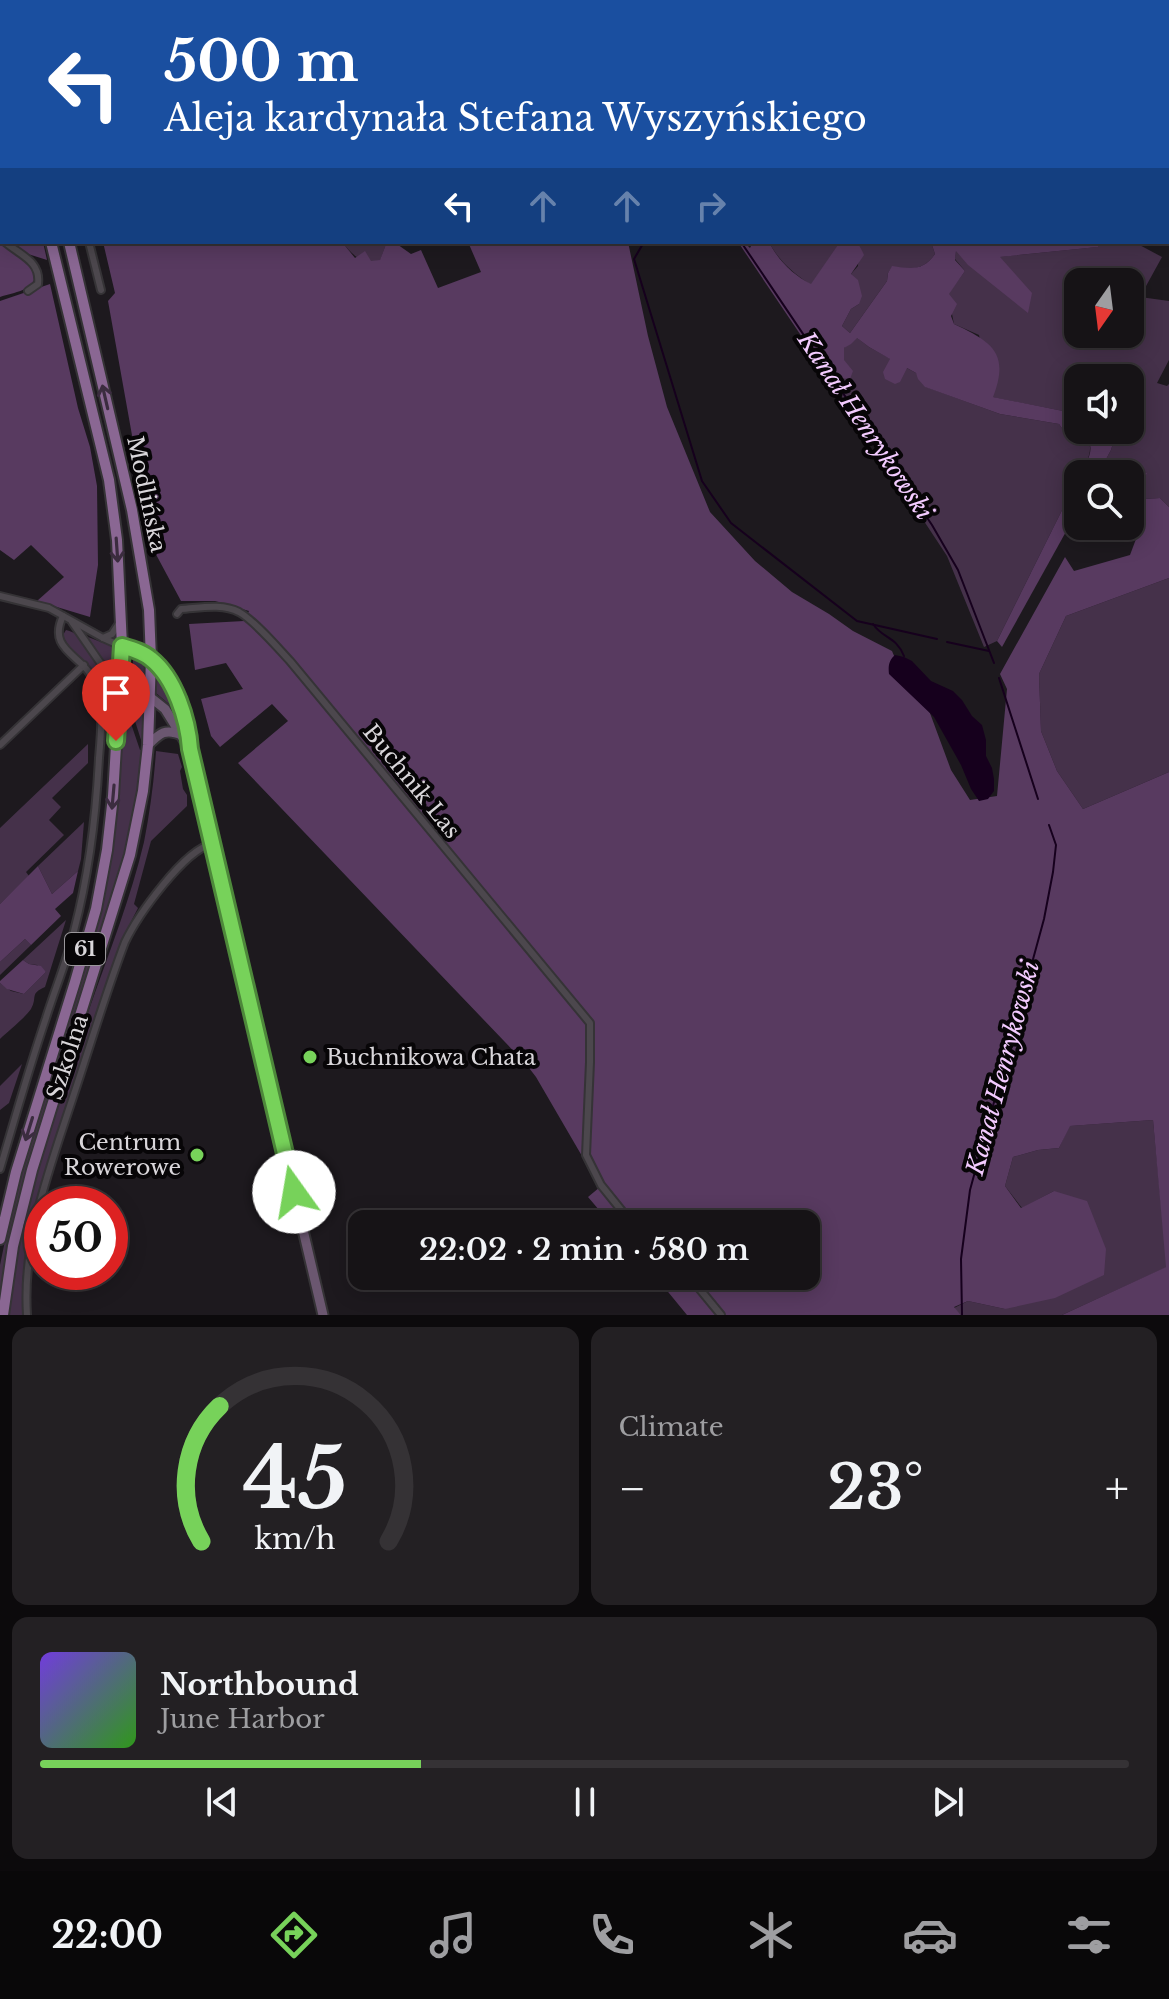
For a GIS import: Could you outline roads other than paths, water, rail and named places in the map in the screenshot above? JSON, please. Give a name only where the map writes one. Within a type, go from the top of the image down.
[{"type":"main road","name":"Modlińska","points":[[51,244],[109,480],[117,540],[122,646]]},
{"type":"main road","name":"Modlińska","points":[[69,244],[132,510],[149,610],[151,659]]},
{"type":"main road","points":[[122,646],[151,659],[174,689],[188,728],[190,749],[323,1315]]},
{"type":"main road","name":"61","points":[[0,1239],[16,1172],[96,909],[113,796],[122,646]]},
{"type":"main road","name":"61","points":[[3,1315],[13,1246],[32,1170],[130,855],[148,746],[151,659]]},
{"type":"main road","points":[[119,681],[150,697],[165,709],[190,749]]},
{"type":"main road","points":[[148,746],[165,732],[182,735]]},
{"type":"street","points":[[9,244],[35,266],[38,284],[28,291]]},
{"type":"street","points":[[90,244],[101,290]]},
{"type":"street","points":[[0,596],[38,604],[122,646]]},
{"type":"street","name":"Buchnik Las","points":[[179,611],[212,607],[238,611],[280,650],[590,1023],[586,1155],[601,1185],[621,1210]]},
{"type":"street","points":[[0,1169],[74,935],[96,811],[101,718],[99,694],[84,665],[58,639],[58,630],[67,618]]},
{"type":"street","points":[[67,618],[108,674],[119,681]]},
{"type":"street","points":[[103,638],[112,634],[122,619]]},
{"type":"street","points":[[0,745],[84,665]]},
{"type":"street","name":"Szkolna","points":[[27,1315],[26,1277],[43,1188],[121,953],[135,922],[157,892],[200,848],[212,844]]},
{"type":"street","points":[[700,1290],[721,1315]]},
{"type":"waterway","points":[[643,244],[634,259],[702,481],[731,523],[857,621],[937,639]]},
{"type":"waterway","name":"Kanał Henrykowski","points":[[742,244],[932,525],[958,570],[994,663]]},
{"type":"waterway","points":[[873,624],[897,645],[904,656]]},
{"type":"waterway","points":[[947,642],[989,651]]},
{"type":"waterway","name":"Kanał Henrykowski","points":[[999,678],[1038,799]]},
{"type":"waterway","name":"Kanał Henrykowski","points":[[962,1315],[961,1259],[970,1190],[1044,919],[1056,845],[1049,825]]},
{"type":"place","name":"Buchnikowa Chata","points":[[310,1057]]},
{"type":"place","name":"Centrum Rowerowe","points":[[197,1155]]}]
